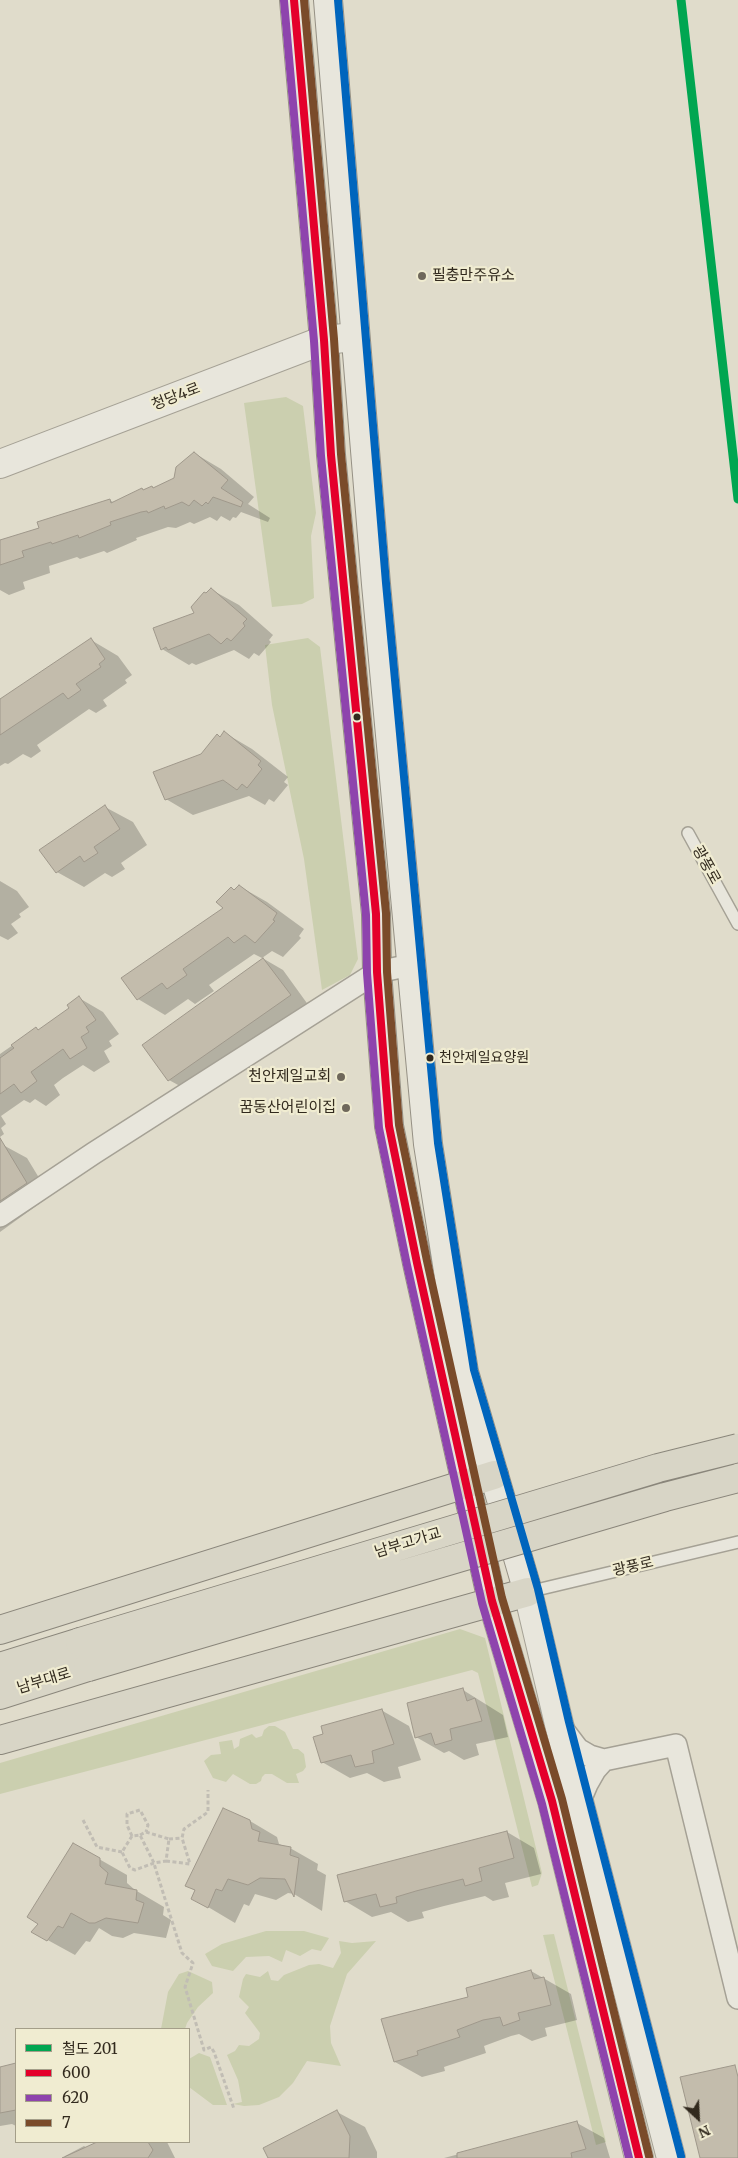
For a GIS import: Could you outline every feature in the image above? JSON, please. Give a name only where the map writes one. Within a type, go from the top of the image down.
[{"type":"highway","name":"남부고가교","points":[[84,1655],[658,1468],[738,1448]]},
{"type":"highway","points":[[0,1630],[494,1475]]},
{"type":"highway","name":"남부고가교","points":[[84,1655],[738,1478]]},
{"type":"highway","points":[[0,1740],[528,1592]]},
{"type":"highway","name":"남부대로","points":[[0,1667],[84,1655]]},
{"type":"highway","name":"남부대로","points":[[0,1695],[84,1655]]},
{"type":"main road","points":[[294,0],[324,340],[331,455],[376,914],[377,972],[389,1126],[416,1263],[492,1601],[552,1801],[639,2158]]},
{"type":"main road","points":[[328,0],[355,337],[428,1144],[464,1372],[528,1592],[559,1724],[671,2158]]},
{"type":"main road","name":"청당4로","points":[[0,464],[324,340],[355,337]]},
{"type":"street","points":[[0,1216],[102,1148],[377,972],[411,965]]},
{"type":"street","points":[[559,1724],[578,1748],[590,1756],[604,1760],[676,1745],[738,1998]]},
{"type":"street","points":[[580,1803],[586,1784],[604,1760]]},
{"type":"lane","name":"광풍로","points":[[688,833],[738,924]]},
{"type":"lane","name":"광풍로","points":[[528,1592],[738,1542]]},
{"type":"path","points":[[122,1852],[130,1868],[135,1870],[166,1861],[190,1864],[182,1838],[184,1829],[208,1812],[208,1790]]},
{"type":"path","points":[[132,1836],[127,1825],[127,1814],[140,1810],[148,1825],[146,1832]]},
{"type":"path","points":[[83,1820],[96,1847],[122,1852]]},
{"type":"path","points":[[122,1852],[132,1836],[146,1832],[169,1839],[182,1838]]},
{"type":"path","points":[[140,1834],[154,1863],[182,1953],[193,1964],[185,1988],[204,2050],[211,2047],[214,2052],[234,2109]]},
{"type":"path","points":[[166,1861],[169,1839]]},
{"type":"green space","points":[[286,397],[303,406],[316,513],[311,536],[314,598],[302,604],[272,607],[244,403]]},
{"type":"green space","points":[[308,638],[320,647],[358,959],[350,975],[322,990],[304,859],[272,705],[265,645]]},
{"type":"green space","points":[[460,1629],[485,1638],[542,1873],[538,1885],[532,1887],[478,1673],[472,1670],[0,1794],[0,1763]]},
{"type":"green space","points":[[269,1726],[275,1726],[285,1732],[293,1749],[298,1749],[304,1754],[306,1767],[303,1771],[296,1774],[299,1783],[287,1783],[272,1774],[265,1774],[261,1781],[256,1784],[250,1784],[233,1774],[226,1782],[213,1778],[204,1761],[211,1755],[221,1754],[219,1742],[232,1740],[234,1749],[239,1746],[240,1739],[252,1734],[256,1738],[262,1736],[264,1730]]},
{"type":"green space","points":[[266,1931],[304,1931],[329,1938],[321,1951],[312,1949],[300,1956],[286,1950],[282,1962],[269,1956],[246,1957],[233,1971],[212,1966],[205,1954],[222,1944]]},
{"type":"green space","points":[[554,1934],[606,2142],[596,2145],[543,1935]]},
{"type":"green space","points":[[339,1941],[352,1943],[376,1941],[347,1974],[330,2026],[331,2043],[341,2066],[307,2061],[293,2083],[279,2097],[259,2105],[244,2106],[233,2104],[242,2102],[238,2080],[227,2055],[235,2051],[239,2045],[249,2046],[259,2039],[260,2033],[245,2013],[249,2007],[239,1997],[246,1974],[260,1977],[268,1971],[271,1980],[278,1981],[284,1975],[309,1965],[319,1964],[333,1968],[341,1953]]},
{"type":"green space","points":[[188,1971],[212,1982],[213,1993],[198,2007],[185,2028],[161,2028],[168,1992],[179,1974]]},
{"type":"green space","points":[[199,2053],[210,2057],[227,2105],[213,2105],[190,2088],[190,2058]]},
{"type":"building","points":[[194,452],[228,480],[221,488],[243,502],[241,507],[213,497],[208,504],[206,502],[202,506],[194,500],[189,506],[182,502],[165,509],[164,506],[148,513],[147,511],[141,512],[110,522],[111,525],[79,538],[78,535],[52,544],[51,542],[22,551],[24,557],[0,565],[0,540],[39,528],[37,522],[110,499],[111,503],[142,488],[143,490],[152,486],[153,488],[174,478],[176,467]]},
{"type":"building","points":[[211,588],[247,619],[243,623],[245,626],[231,641],[227,638],[221,644],[209,634],[168,650],[166,647],[161,650],[153,628],[194,613],[191,607],[204,592],[206,593]]},
{"type":"building","points":[[91,638],[105,659],[99,664],[101,667],[76,684],[81,690],[68,699],[63,693],[0,735],[0,699]]},
{"type":"building","points":[[224,731],[261,761],[258,765],[262,769],[247,788],[242,784],[237,790],[223,780],[165,800],[153,772],[201,754],[217,734],[220,737]]},
{"type":"building","points":[[105,805],[120,829],[94,847],[98,853],[84,862],[80,856],[56,873],[39,850]]},
{"type":"building","points":[[239,885],[277,913],[273,920],[275,921],[255,943],[245,935],[234,943],[228,937],[183,969],[187,975],[167,989],[162,983],[137,1000],[121,978],[223,908],[216,902],[231,887],[234,890]]},
{"type":"building","points":[[263,958],[291,995],[168,1081],[142,1045]]},
{"type":"building","points":[[79,996],[96,1020],[86,1027],[89,1032],[81,1037],[87,1048],[70,1059],[63,1049],[31,1072],[37,1081],[21,1093],[14,1084],[0,1094],[0,1058],[14,1048],[11,1045],[36,1027],[38,1030],[69,1008],[67,1005]]},
{"type":"building","points":[[0,1138],[27,1183],[0,1201]]},
{"type":"building","points":[[463,1688],[467,1701],[475,1698],[482,1721],[450,1729],[452,1740],[435,1745],[431,1733],[415,1738],[407,1703]]},
{"type":"building","points":[[382,1709],[394,1744],[372,1751],[374,1763],[355,1767],[351,1755],[321,1763],[313,1737],[323,1734],[321,1726]]},
{"type":"building","points":[[223,1808],[250,1820],[252,1829],[260,1832],[258,1841],[291,1847],[290,1855],[299,1858],[294,1897],[285,1879],[260,1878],[248,1885],[228,1879],[222,1891],[216,1889],[208,1908],[191,1899],[195,1890],[185,1886]]},
{"type":"building","points":[[507,1831],[514,1858],[479,1868],[482,1881],[465,1886],[463,1879],[396,1897],[397,1903],[380,1907],[376,1894],[344,1902],[337,1875]]},
{"type":"building","points":[[73,1843],[100,1858],[100,1866],[108,1873],[105,1884],[137,1890],[136,1900],[144,1903],[138,1923],[106,1918],[95,1923],[89,1923],[71,1913],[63,1928],[58,1926],[47,1941],[31,1932],[38,1924],[27,1917]]},
{"type":"building","points":[[531,1970],[534,1979],[544,1977],[551,2005],[518,2013],[520,2020],[503,2026],[500,2017],[483,2020],[457,2030],[460,2037],[417,2051],[418,2055],[394,2062],[381,2019],[468,1997],[466,1988]]},
{"type":"building","points":[[15,2063],[15,2110],[0,2113],[0,2067]]},
{"type":"building","points":[[735,2065],[738,2077],[738,2158],[700,2158],[680,2077]]},
{"type":"building","points":[[337,2110],[350,2136],[349,2158],[268,2158],[263,2148]]},
{"type":"building","points":[[577,2121],[586,2149],[571,2153],[572,2158],[457,2158],[457,2153]]},
{"type":"building","points":[[95,2143],[149,2143],[153,2150],[148,2158],[62,2158]]},
{"type":"rail line","name":"201","points":[[681,0],[738,499]]},
{"type":"transit line","name":"600","points":[[294,0],[324,340],[331,455],[376,914],[377,972],[389,1126],[417,1263],[492,1601],[552,1801],[639,2158]]},
{"type":"transit line","name":"7","points":[[304,0],[334,339],[341,454],[386,913],[387,972],[399,1125],[427,1261],[502,1598],[562,1799],[649,2156]]},
{"type":"transit line","points":[[338,0],[386,583],[438,1143],[474,1370],[538,1589],[569,1722],[681,2156]]},
{"type":"transit line","name":"620","points":[[284,1],[314,341],[321,456],[366,915],[367,973],[379,1128],[407,1265],[482,1603],[542,1804],[629,2158]]},
{"type":"place","name":"필충만주유소","points":[[422,276]]},
{"type":"place","name":"천안제일요양원","points":[[430,1058]]},
{"type":"place","name":"천안제일교회","points":[[341,1077]]},
{"type":"place","name":"꿈동산어린이집","points":[[346,1108]]}]
